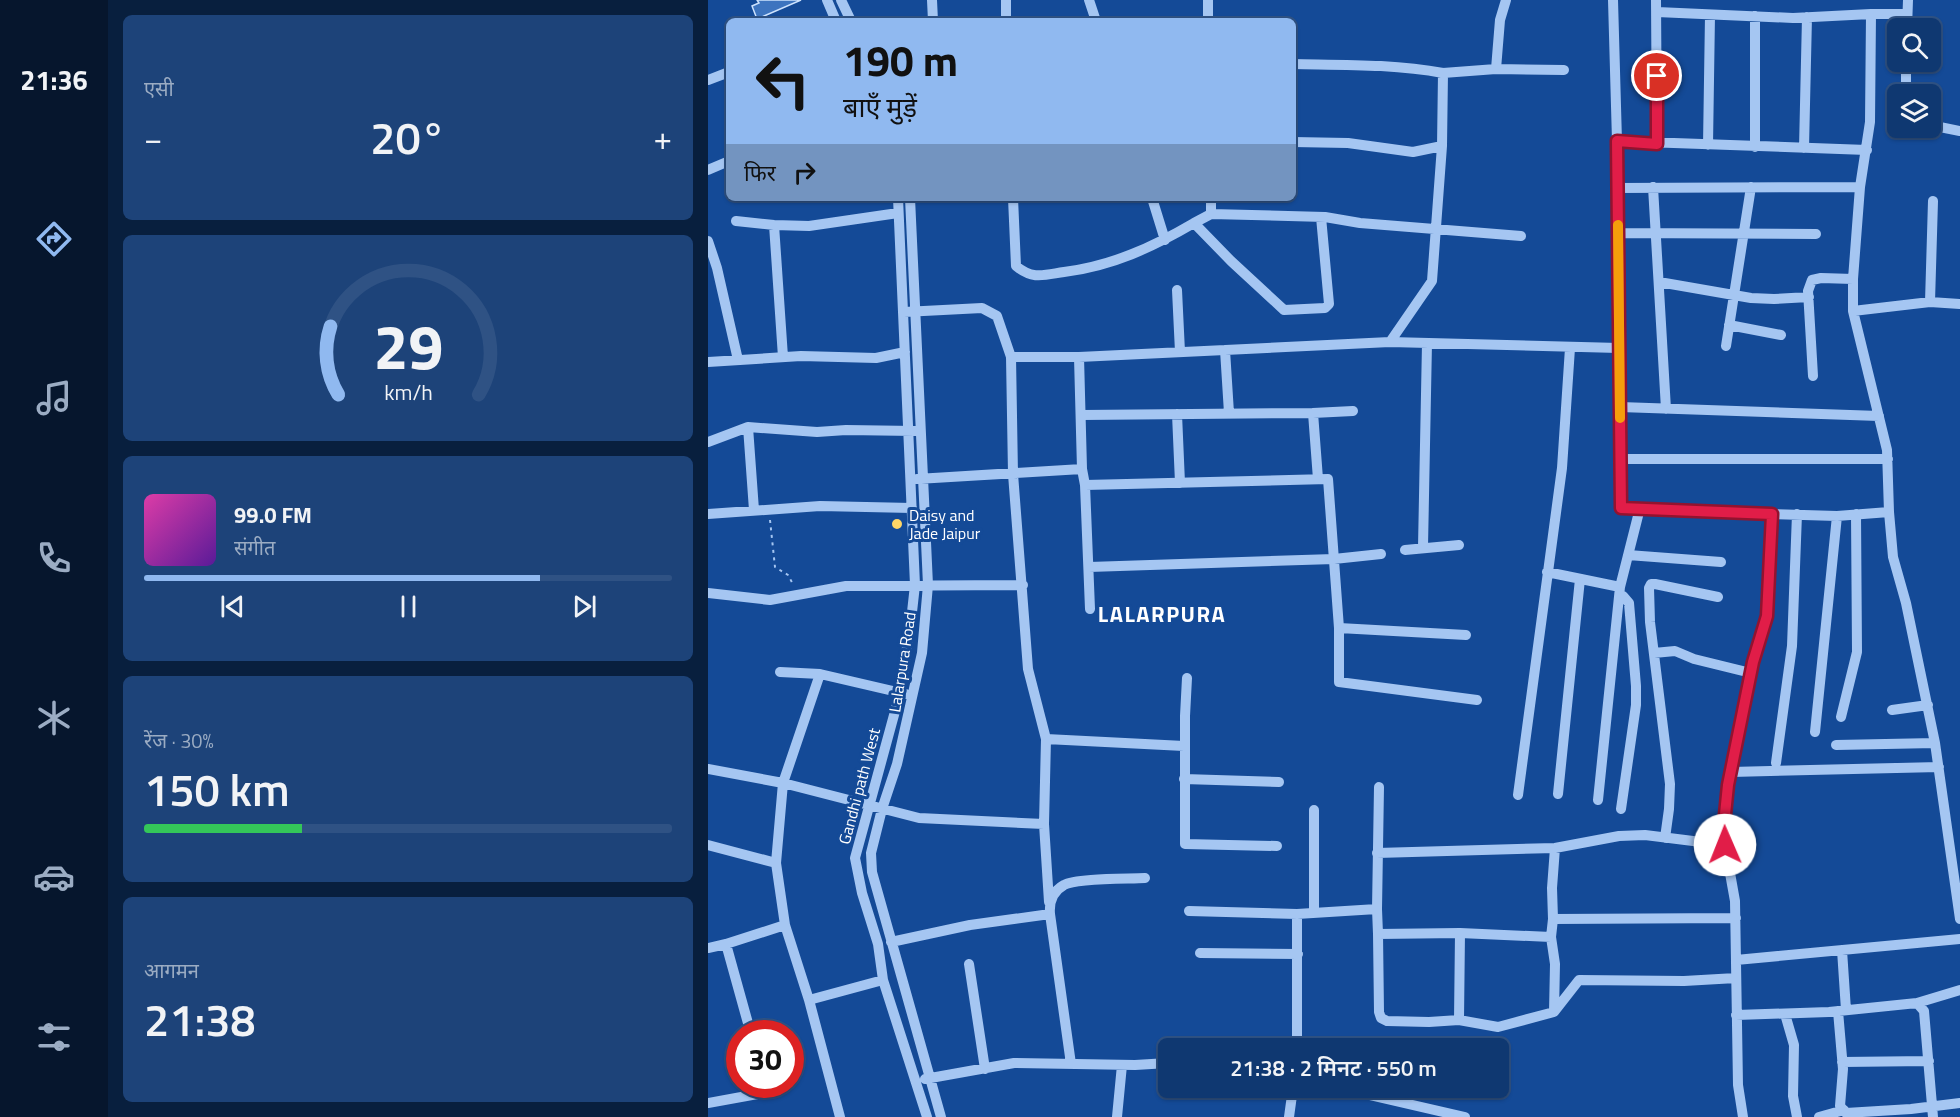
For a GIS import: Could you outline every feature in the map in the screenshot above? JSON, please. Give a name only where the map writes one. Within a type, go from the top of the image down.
[{"type":"street","points":[[827,0],[835,18]]},
{"type":"street","points":[[841,0],[850,18]]},
{"type":"street","points":[[932,0],[933,18]]},
{"type":"street","points":[[1006,0],[1006,18]]},
{"type":"street","points":[[1089,0],[1094,18]]},
{"type":"street","points":[[1208,0],[1208,18]]},
{"type":"street","points":[[1496,69],[1500,20],[1506,0]]},
{"type":"street","points":[[1613,0],[1621,508],[1837,516],[1889,512]]},
{"type":"street","points":[[1656,0],[1657,144]]},
{"type":"street","points":[[1908,0],[1908,18]]},
{"type":"street","points":[[1657,12],[1807,17],[1908,14]]},
{"type":"street","points":[[1871,14],[1870,122],[1860,187],[1853,279],[1853,311],[1879,416],[1887,459],[1893,556],[1906,603],[1928,705],[1960,919]]},
{"type":"street","points":[[1708,145],[1710,15]]},
{"type":"street","points":[[1755,16],[1755,147]]},
{"type":"street","points":[[1804,148],[1807,17]]},
{"type":"street","points":[[1296,64],[1422,69],[1443,73],[1496,69],[1564,70]]},
{"type":"street","points":[[708,80],[726,73]]},
{"type":"street","points":[[1390,342],[1432,281],[1438,229],[1443,73]]},
{"type":"street","points":[[1941,127],[1960,131]]},
{"type":"street","points":[[1617,141],[1867,150]]},
{"type":"street","points":[[1296,142],[1348,143],[1413,152],[1442,146]]},
{"type":"street","points":[[708,170],[726,162]]},
{"type":"street","points":[[1653,187],[1666,409]]},
{"type":"street","points":[[1726,346],[1751,187]]},
{"type":"street","points":[[1617,188],[1860,187]]},
{"type":"street","name":"Gandhi path West","points":[[898,201],[905,352],[915,431],[911,479],[915,585],[900,693],[855,858],[862,893],[878,944],[883,980],[927,1117]]},
{"type":"street","name":"Lalarpura Road","points":[[910,201],[917,311],[915,431],[923,478],[928,585],[922,653],[913,696],[897,764],[882,808],[871,854],[872,872],[941,1117]]},
{"type":"street","points":[[1013,201],[1016,266],[1034,276],[1091,269],[1143,251],[1211,214],[1321,217],[1360,223],[1521,236]]},
{"type":"street","points":[[1153,201],[1165,240]]},
{"type":"street","points":[[1211,201],[1211,214]]},
{"type":"street","points":[[1930,302],[1933,201]]},
{"type":"street","points":[[736,221],[809,226],[898,213]]},
{"type":"street","points":[[1194,223],[1284,310],[1306,311],[1325,308],[1329,304],[1321,217]]},
{"type":"street","points":[[774,225],[783,357]]},
{"type":"street","points":[[1618,233],[1816,234]]},
{"type":"street","points":[[708,242],[721,284],[738,360]]},
{"type":"street","points":[[1813,376],[1808,291],[1812,280],[1853,279]]},
{"type":"street","points":[[1659,282],[1734,295],[1774,299],[1809,297]]},
{"type":"street","points":[[708,286],[721,284]]},
{"type":"street","points":[[1177,290],[1180,352]]},
{"type":"street","points":[[1853,311],[1930,302],[1960,304]]},
{"type":"street","points":[[904,312],[982,308],[997,316],[1011,357],[1013,474],[1028,669],[1046,738],[1044,824],[1050,908],[1071,1064]]},
{"type":"street","points":[[1729,325],[1781,335]]},
{"type":"street","points":[[1011,357],[1079,357],[1390,342],[1619,348]]},
{"type":"street","points":[[1423,548],[1427,343]]},
{"type":"street","points":[[1518,795],[1562,468],[1570,348]]},
{"type":"street","points":[[1225,350],[1229,413]]},
{"type":"street","points":[[708,362],[783,357],[876,358],[905,352]]},
{"type":"street","points":[[1079,357],[1082,469],[1085,485],[1090,609]]},
{"type":"street","points":[[1620,407],[1879,416]]},
{"type":"street","points":[[1082,415],[1353,411]]},
{"type":"street","points":[[1313,413],[1318,479]]},
{"type":"street","points":[[1177,414],[1180,483]]},
{"type":"street","points":[[748,427],[754,510]]},
{"type":"street","points":[[708,442],[748,427],[807,431],[915,431]]},
{"type":"street","points":[[1621,459],[1887,459]]},
{"type":"street","points":[[911,479],[1082,469]]},
{"type":"street","points":[[1085,485],[1328,479],[1339,628],[1339,682],[1477,700]]},
{"type":"street","points":[[708,514],[820,506],[912,508]]},
{"type":"street","points":[[1598,801],[1620,592],[1640,508]]},
{"type":"street","points":[[1743,1117],[1738,1085],[1736,901],[1723,834],[1731,772],[1751,673],[1767,616],[1772,514]]},
{"type":"street","points":[[1776,763],[1792,646],[1797,514]]},
{"type":"street","points":[[1841,717],[1857,652],[1856,514]]},
{"type":"street","points":[[1815,732],[1837,516]]},
{"type":"street","points":[[1405,550],[1460,545]]},
{"type":"street","points":[[1089,567],[1334,560],[1381,554]]},
{"type":"street","points":[[1628,555],[1721,562]]},
{"type":"street","points":[[1547,572],[1580,579],[1620,592],[1629,603],[1636,705],[1621,809]]},
{"type":"street","points":[[1558,794],[1580,579]]},
{"type":"street","points":[[1665,838],[1670,784],[1648,594],[1651,584],[1718,597]]},
{"type":"street","points":[[708,593],[770,600],[846,586],[1023,585]]},
{"type":"street","points":[[1339,628],[1466,635]]},
{"type":"street","points":[[1654,653],[1675,651],[1694,659],[1751,673]]},
{"type":"street","points":[[780,672],[820,674],[913,696]]},
{"type":"street","points":[[820,674],[783,783],[776,863],[784,925],[809,1000],[840,1117]]},
{"type":"street","points":[[1187,678],[1184,746],[1185,844],[1277,846]]},
{"type":"street","points":[[1892,710],[1928,705]]},
{"type":"street","points":[[1046,738],[1184,746]]},
{"type":"street","points":[[1836,745],[1935,743]]},
{"type":"street","points":[[1731,772],[1939,768]]},
{"type":"street","points":[[708,769],[783,783],[919,818],[1044,824]]},
{"type":"street","points":[[1184,779],[1279,782]]},
{"type":"street","points":[[1379,786],[1377,909],[1381,1018],[1387,1021],[1459,1020],[1498,1027],[1554,1012],[1579,980],[1684,981],[1736,978]]},
{"type":"street","points":[[1314,810],[1314,913]]},
{"type":"street","points":[[1377,853],[1555,848],[1619,836],[1665,838],[1725,845]]},
{"type":"street","points":[[708,845],[776,863]]},
{"type":"street","points":[[1554,1012],[1555,964],[1551,937],[1555,848]]},
{"type":"street","points":[[1050,908],[1054,894],[1064,885],[1076,882],[1145,878]]},
{"type":"street","points":[[891,942],[1050,908]]},
{"type":"street","points":[[1189,911],[1297,914],[1377,909]]},
{"type":"street","points":[[1297,914],[1297,1038]]},
{"type":"street","points":[[1553,919],[1736,918]]},
{"type":"street","points":[[708,948],[784,925]]},
{"type":"street","points":[[1378,934],[1460,933],[1551,937]]},
{"type":"street","points":[[1459,1020],[1460,933]]},
{"type":"street","points":[[1736,960],[1960,939]]},
{"type":"street","points":[[726,944],[747,1020]]},
{"type":"street","points":[[1842,950],[1840,1106],[1846,1113],[1933,1112],[1960,1103]]},
{"type":"street","points":[[1200,953],[1298,954]]},
{"type":"street","points":[[969,964],[985,1069]]},
{"type":"street","points":[[809,1000],[883,980]]},
{"type":"street","points":[[1736,1015],[1842,1011],[1917,1003],[1960,990]]},
{"type":"street","points":[[1917,1003],[1924,1011],[1933,1112]]},
{"type":"street","points":[[1785,1014],[1794,1045],[1793,1096],[1797,1117]]},
{"type":"street","points":[[1842,1062],[1929,1061]]},
{"type":"street","points":[[916,1080],[1014,1064],[1158,1063]]},
{"type":"street","points":[[1117,1117],[1122,1065]]},
{"type":"street","points":[[708,1103],[736,1098]]},
{"type":"street","points":[[1289,1117],[1292,1098]]},
{"type":"street","points":[[1385,1098],[1466,1117]]},
{"type":"street","points":[[1416,1117],[1417,1105]]},
{"type":"street","points":[[1819,1117],[1844,1110]]},
{"type":"path","points":[[769,509],[775,567],[792,580],[796,595]]},
{"type":"building","points":[[757,0],[801,0],[757,18],[752,6],[759,3]]},
{"type":"slow traffic","points":[[1618,225],[1620,418]]},
{"type":"place","name":"Daisy and Jade Jaipur","points":[[897,524]]},
{"type":"district","name":"LALARPURA","points":[[1162,614]]},
{"type":"route","points":[[1657,76],[1657,144],[1617,141],[1621,508],[1772,514],[1767,616],[1753,662],[1728,785],[1723,834],[1725,845]]}]
